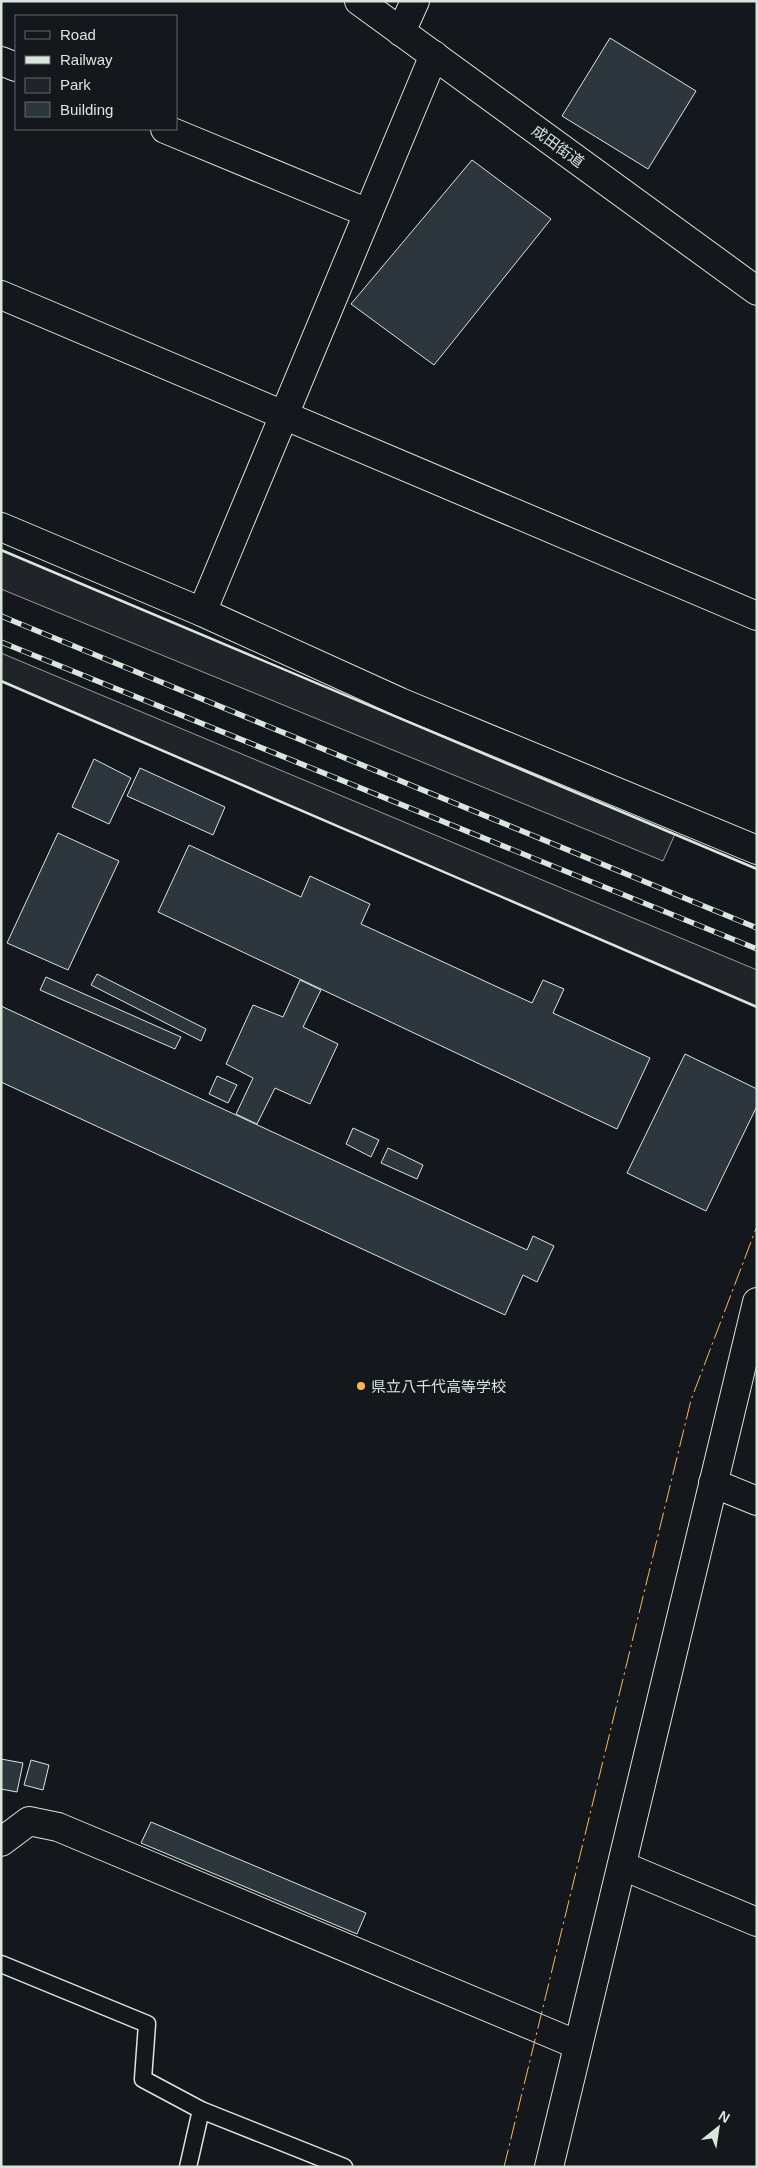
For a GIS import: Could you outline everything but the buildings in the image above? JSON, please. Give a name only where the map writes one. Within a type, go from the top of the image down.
[{"type":"main road","name":"成田街道","points":[[359,1],[757,291]]},
{"type":"main road","points":[[401,32],[415,1]]},
{"type":"main road","points":[[202,612],[434,55]]},
{"type":"main road","points":[[1,61],[15,67]]},
{"type":"main road","points":[[167,130],[368,213]]},
{"type":"main road","points":[[1,295],[757,616]]},
{"type":"main road","points":[[1,527],[202,612],[400,702],[757,850]]},
{"type":"main road","points":[[549,2167],[623,1866],[757,1302]]},
{"type":"main road","points":[[713,1483],[757,1501]]},
{"type":"main road","points":[[1,1842],[30,1821],[58,1827],[578,2045]]},
{"type":"main road","points":[[623,1866],[757,1922]]},
{"type":"lane","points":[[1,1964],[147,2024],[143,2079],[201,2110],[344,2167]]},
{"type":"lane","points":[[188,2167],[201,2110]]},
{"type":"green space","points":[[1,550],[675,834],[663,861],[1,589]]},
{"type":"green space","points":[[1,653],[757,970],[757,1007],[1,681]]},
{"type":"railway","points":[[1,616],[757,928]]},
{"type":"railway","points":[[1,642],[757,949]]},
{"type":"wall","points":[[1,550],[757,869]]},
{"type":"wall","points":[[1,681],[757,1007]]},
{"type":"power","points":[[504,2167],[691,1400],[757,1226]]},
{"type":"place","name":"県立八千代高等学校","points":[[361,1386]]}]
